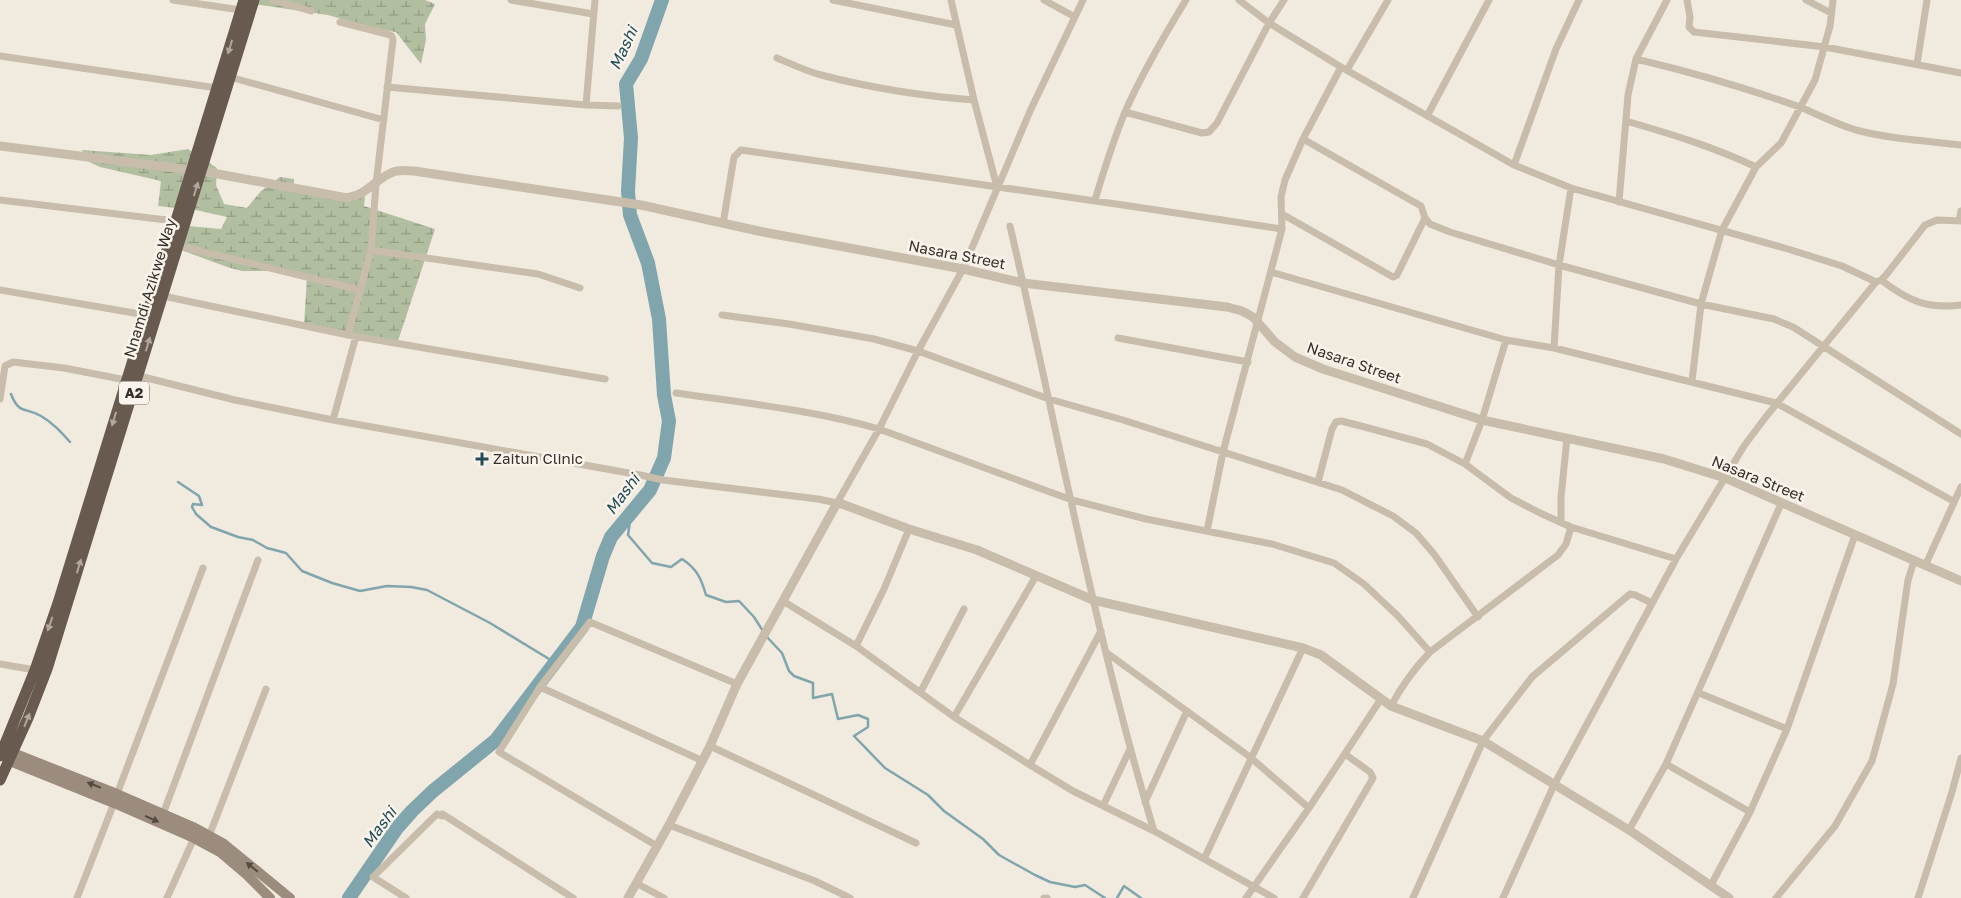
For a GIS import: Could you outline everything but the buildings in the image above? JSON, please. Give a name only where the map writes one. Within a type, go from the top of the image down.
[{"type":"highway","name":"Nnamdi Azikwe Way","points":[[0,780],[58,603],[176,221],[197,170],[230,77],[254,0]]},
{"type":"highway","name":"Nnamdi Azikwe Way","points":[[8,756],[47,669],[139,376],[179,246],[217,88],[242,5]]},
{"type":"main road","points":[[8,756],[115,798],[163,814],[209,836],[224,844],[290,898]]},
{"type":"main road","points":[[115,798],[220,852],[270,898]]},
{"type":"street","points":[[173,0],[242,5]]},
{"type":"street","points":[[272,0],[311,12]]},
{"type":"street","points":[[511,0],[592,14]]},
{"type":"street","points":[[586,105],[594,0]]},
{"type":"street","points":[[833,0],[956,25]]},
{"type":"street","points":[[951,0],[974,100],[998,188]]},
{"type":"street","points":[[1044,0],[1075,17]]},
{"type":"street","points":[[628,898],[658,846],[703,760],[737,684],[879,429],[962,269],[1031,109],[1084,0]]},
{"type":"street","points":[[1095,200],[1125,112],[1158,46],[1186,0]]},
{"type":"street","points":[[1239,0],[1270,23],[1344,68],[1514,164],[1571,188],[1842,266],[1879,281],[1900,294],[1923,304],[1941,307],[1961,305]]},
{"type":"street","points":[[1125,112],[1202,133],[1210,132],[1217,124],[1284,0]]},
{"type":"street","points":[[1207,531],[1224,452],[1282,229],[1281,197],[1285,180],[1303,139],[1344,68],[1388,0]]},
{"type":"street","points":[[1427,116],[1489,0]]},
{"type":"street","points":[[1514,164],[1556,49],[1579,0]]},
{"type":"street","points":[[1619,202],[1628,95],[1636,59],[1667,0]]},
{"type":"street","points":[[1687,0],[1690,18],[1689,27],[1694,32],[1825,47],[1961,73]]},
{"type":"street","points":[[1806,0],[1831,13]]},
{"type":"street","points":[[1692,381],[1701,304],[1722,230],[1756,167],[1781,143],[1815,80],[1825,47],[1833,0]]},
{"type":"street","points":[[1917,64],[1927,0]]},
{"type":"street","points":[[340,22],[392,36],[393,40],[376,184],[371,250],[348,335]]},
{"type":"street","points":[[0,56],[217,88]]},
{"type":"street","points":[[777,58],[819,74],[880,88],[935,98],[974,100]]},
{"type":"street","points":[[1636,59],[1687,71],[1801,108],[1857,130],[1961,145]]},
{"type":"street","points":[[230,77],[384,120]]},
{"type":"street","points":[[387,87],[586,105],[618,106]]},
{"type":"street","points":[[1626,121],[1681,136],[1727,153],[1756,167]]},
{"type":"street","points":[[1303,139],[1421,206],[1425,218],[1430,224],[1450,232],[1559,265],[1701,304],[1774,319],[1793,327],[1961,434]]},
{"type":"street","name":"Nasara Street","points":[[0,146],[197,170],[347,198],[360,196],[391,173],[402,170],[642,205],[723,224],[962,269],[1023,283],[1227,306],[1242,311],[1258,322],[1275,342],[1295,357],[1323,368],[1482,420],[1664,459],[1725,478],[1961,581]]},
{"type":"street","points":[[723,224],[734,156],[741,150],[998,188],[1095,200],[1282,229]]},
{"type":"street","points":[[1554,348],[1559,265],[1571,188]]},
{"type":"street","points":[[0,200],[176,221]]},
{"type":"street","points":[[1503,898],[1554,785],[1676,559],[1744,446],[1776,403],[1925,225],[1937,220],[1960,221],[1961,211]]},
{"type":"street","points":[[1282,214],[1393,277],[1397,275],[1425,218]]},
{"type":"street","points":[[1010,226],[1093,600],[1130,749],[1154,831]]},
{"type":"street","points":[[179,246],[360,290]]},
{"type":"street","points":[[371,250],[538,274],[580,288]]},
{"type":"street","points":[[1271,272],[1506,340],[1554,348],[1776,403],[1953,501]]},
{"type":"street","points":[[0,290],[146,315]]},
{"type":"street","points":[[163,296],[348,335],[605,379]]},
{"type":"street","points":[[722,315],[874,338],[918,351],[1049,399],[1123,420],[1342,490],[1393,516],[1416,533],[1434,554],[1478,617]]},
{"type":"street","points":[[333,420],[356,336]]},
{"type":"street","points":[[1118,338],[1248,362]]},
{"type":"street","points":[[1465,464],[1482,420],[1506,340]]},
{"type":"street","points":[[0,399],[5,366],[13,362],[64,368],[126,380]]},
{"type":"street","points":[[139,376],[235,400],[333,420],[663,480],[818,499],[842,504],[977,550],[1093,600],[1303,648],[1321,655],[1391,706],[1482,741],[1629,830],[1729,898]]},
{"type":"street","points":[[676,393],[819,414],[879,429],[1072,500],[1146,519],[1272,544],[1334,563],[1364,584],[1398,616],[1430,652]]},
{"type":"street","points":[[1318,482],[1332,429],[1336,422],[1341,421],[1427,444],[1465,464],[1511,498],[1561,522],[1676,559]]},
{"type":"street","points":[[1561,522],[1561,497],[1567,438]]},
{"type":"street","points":[[1925,566],[1961,487]]},
{"type":"street","points":[[1629,830],[1666,764],[1781,504]]},
{"type":"street","points":[[1391,706],[1400,689],[1430,652],[1558,556],[1566,544],[1572,527]]},
{"type":"street","points":[[856,646],[884,589],[909,528]]},
{"type":"street","points":[[1711,885],[1750,812],[1787,728],[1855,535]]},
{"type":"street","points":[[163,814],[258,560]]},
{"type":"street","points":[[1776,898],[1834,826],[1872,761],[1893,684],[1908,580],[1914,561]]},
{"type":"street","points":[[77,898],[203,568]]},
{"type":"street","points":[[954,717],[1036,576]]},
{"type":"street","points":[[1413,898],[1482,741],[1532,677],[1630,594],[1635,594],[1652,603]]},
{"type":"street","points":[[783,601],[856,646],[921,691],[954,717],[1030,765],[1074,791],[1154,831],[1274,898]]},
{"type":"street","points":[[921,691],[964,609]]},
{"type":"street","points":[[658,846],[499,752],[540,687],[590,622],[737,684]]},
{"type":"street","points":[[1030,765],[1101,631]]},
{"type":"street","points":[[1204,859],[1250,757],[1303,648]]},
{"type":"street","points":[[1107,653],[1250,757],[1309,808]]},
{"type":"street","points":[[0,664],[35,670]]},
{"type":"street","points":[[540,687],[703,760]]},
{"type":"street","points":[[209,836],[266,689]]},
{"type":"street","points":[[1699,693],[1787,728]]},
{"type":"street","points":[[1246,898],[1309,808],[1380,699]]},
{"type":"street","points":[[1145,802],[1187,711]]},
{"type":"street","points":[[710,746],[916,843]]},
{"type":"street","points":[[1103,806],[1130,749]]},
{"type":"street","points":[[1303,898],[1373,778],[1370,772],[1345,754]]},
{"type":"street","points":[[1918,898],[1961,758]]},
{"type":"street","points":[[1666,764],[1750,812]]},
{"type":"street","points":[[406,898],[373,877],[437,814],[442,816],[444,814],[574,898]]},
{"type":"street","points":[[669,825],[815,881],[850,898]]},
{"type":"street","points":[[167,898],[194,838]]},
{"type":"street","points":[[636,883],[664,898]]},
{"type":"green space","points":[[241,0],[425,0],[435,4],[425,24],[426,40],[421,64],[396,32],[375,29],[328,15],[247,3]]},
{"type":"green space","points":[[188,149],[217,168],[216,185],[224,204],[247,208],[261,191],[280,177],[294,179],[294,187],[365,196],[364,206],[435,229],[397,344],[304,326],[307,278],[287,271],[242,271],[165,244],[166,224],[221,229],[227,217],[196,210],[158,206],[161,181],[100,167],[87,161],[82,150],[151,155]]},
{"type":"waterway","name":"Mashi","points":[[349,898],[397,828],[433,791],[496,740],[582,627],[603,556],[611,537],[650,490],[664,458],[669,421],[664,395],[659,319],[648,263],[630,215],[628,191],[631,138],[626,84],[641,59],[662,0]]},
{"type":"waterway","points":[[11,394],[20,408],[36,413],[45,419],[57,428],[70,442]]},
{"type":"waterway","points":[[178,482],[199,496],[202,505],[193,504],[192,507],[196,514],[211,527],[286,553],[302,571],[332,583],[360,591],[387,586],[427,590],[490,623],[554,662]]},
{"type":"waterway","points":[[631,515],[628,535],[652,563],[671,567],[682,559],[698,574],[706,595],[726,602],[739,601],[754,617],[763,631]]},
{"type":"waterway","points":[[766,636],[782,653],[789,671],[794,676],[813,683],[813,698],[832,694],[838,719],[858,715],[868,719],[868,727],[854,736],[885,768],[928,795],[944,811],[983,839],[999,855],[1050,882],[1075,887],[1085,885],[1105,898]]},
{"type":"waterway","points":[[1117,898],[1124,886],[1141,898]]},
{"type":"place","name":"Zaitun Clinic","points":[[482,459]]}]
